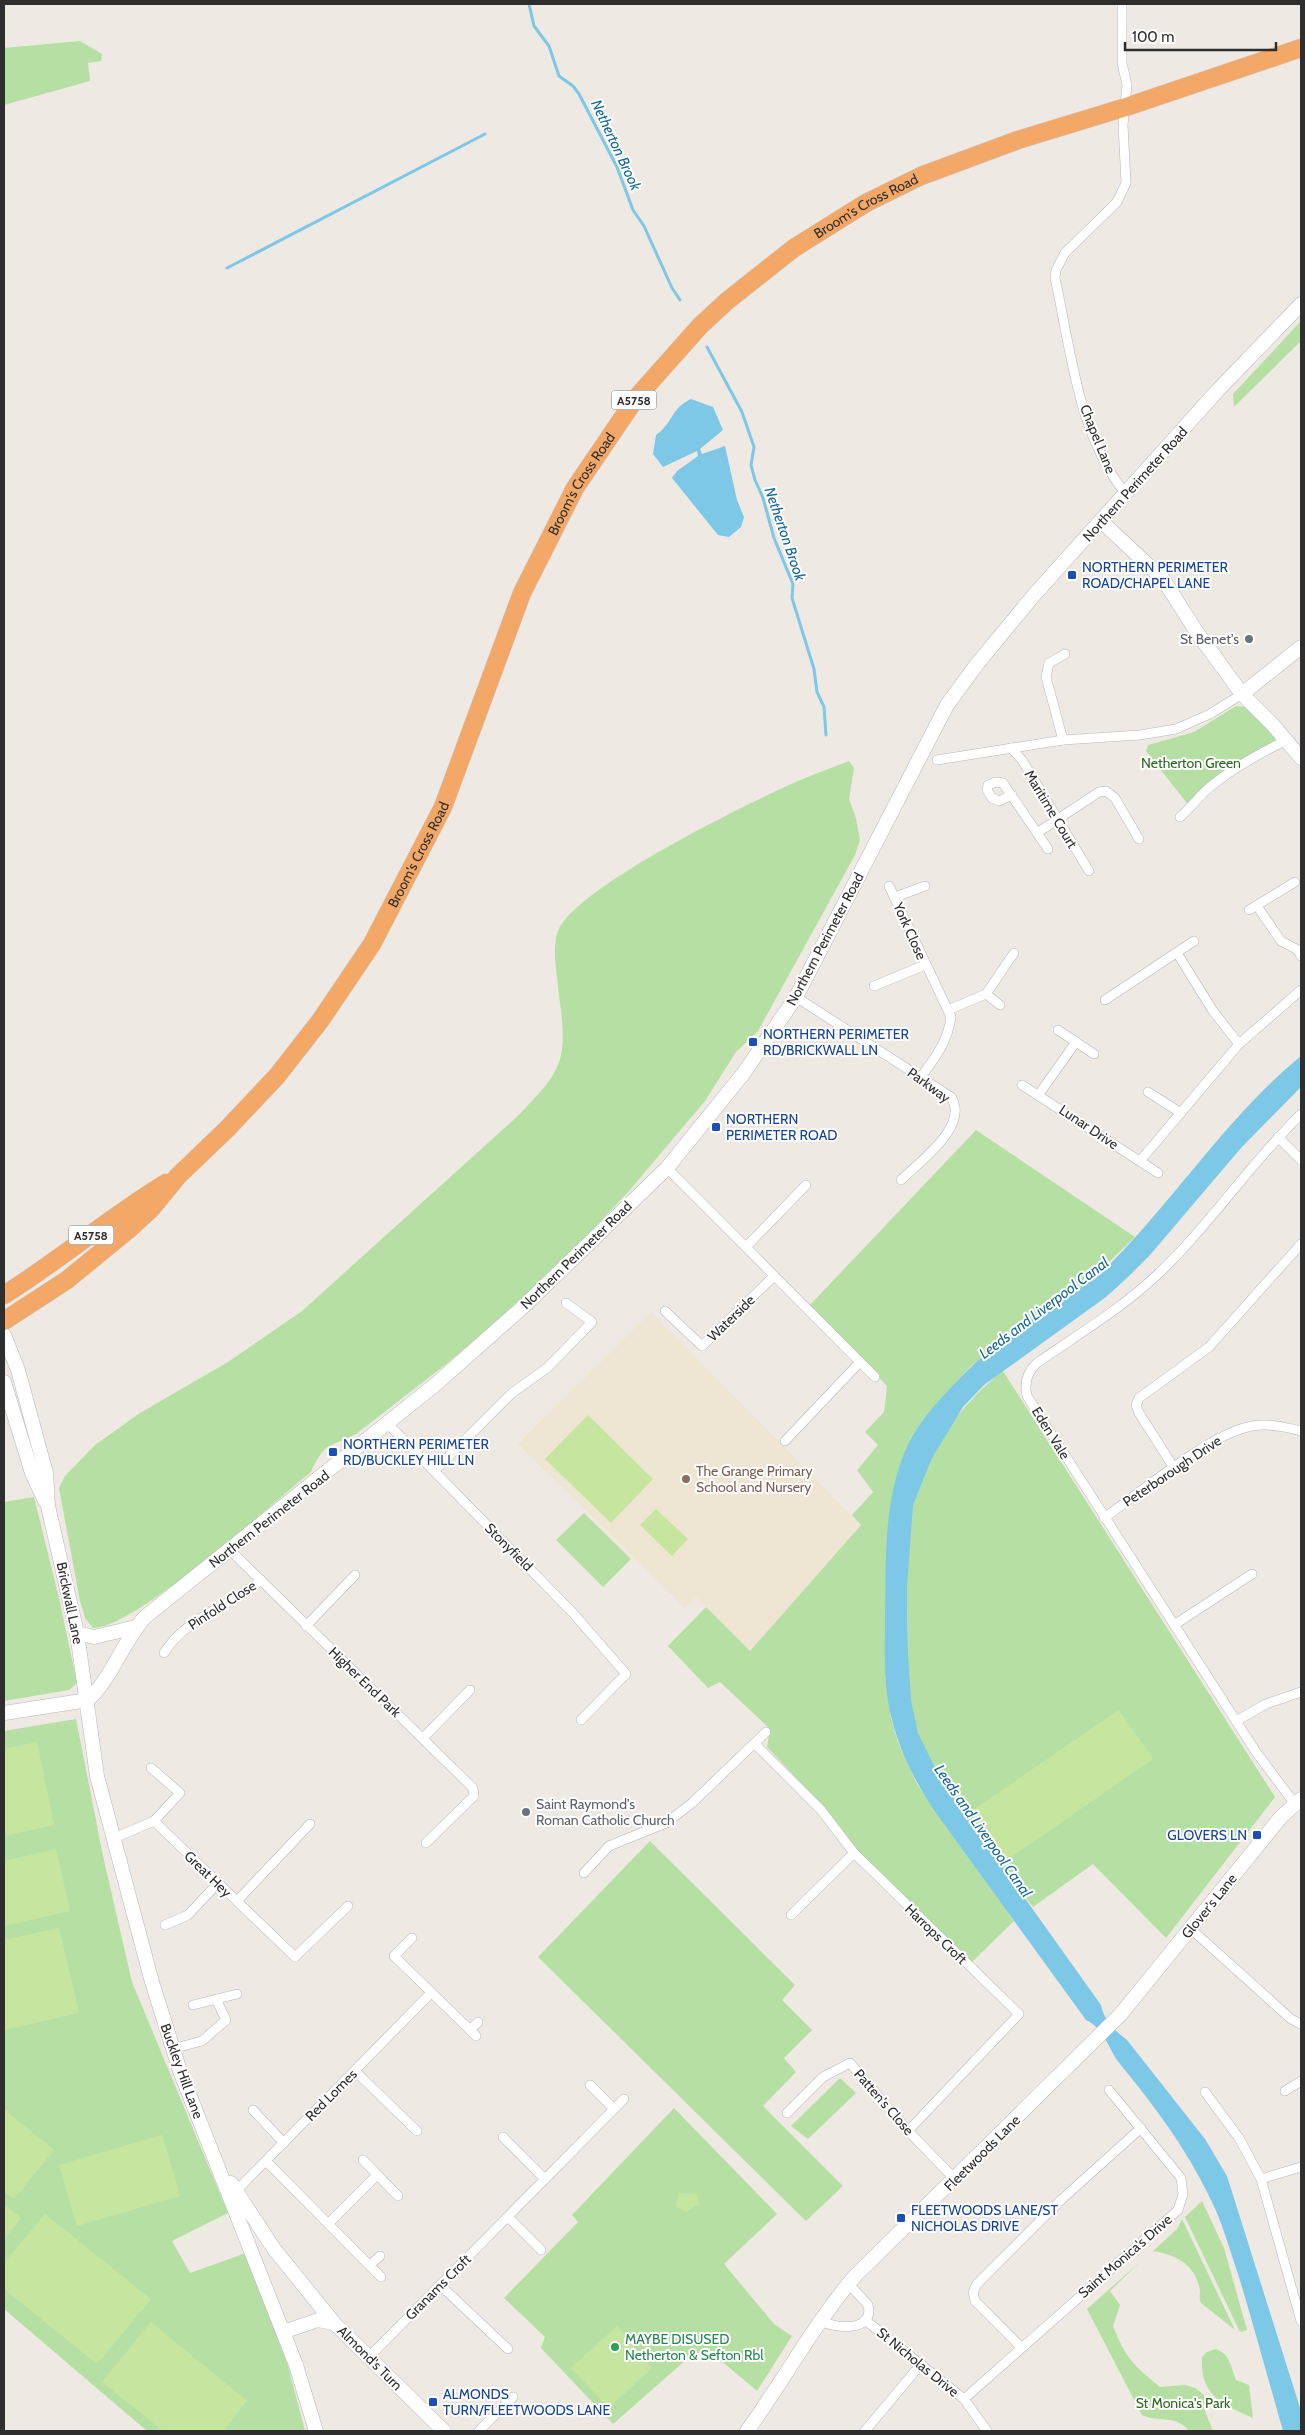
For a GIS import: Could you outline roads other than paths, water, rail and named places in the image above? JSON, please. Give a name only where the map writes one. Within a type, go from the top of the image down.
[{"type":"highway","name":"Broom's Cross Road","points":[[4,1321],[67,1280],[106,1249],[151,1209],[178,1176],[227,1130],[278,1076],[320,1021],[372,944],[443,807],[522,593],[575,488],[636,398],[700,326],[727,301],[794,248],[866,203],[921,176],[966,158],[1301,48]]},
{"type":"highway","name":"Broom's Cross Road","points":[[4,1295],[65,1255],[140,1199],[178,1176]]},
{"type":"main road","name":"Northern Perimeter Road","points":[[88,1700],[107,1678],[124,1644],[136,1627],[157,1607],[388,1424],[524,1306],[667,1168],[743,1074],[796,997],[947,705],[977,664],[1034,595],[1218,390],[1301,304]]},
{"type":"main road","points":[[1102,521],[1163,579],[1196,631],[1242,694],[1287,740],[1301,758]]},
{"type":"main road","points":[[1242,694],[1301,647]]},
{"type":"main road","name":"Brickwall Lane","points":[[4,1335],[18,1370],[38,1436],[46,1473],[48,1506],[77,1633],[88,1700]]},
{"type":"main road","name":"Brickwall Lane","points":[[4,1382],[32,1473],[48,1506]]},
{"type":"main road","points":[[77,1633],[94,1637],[136,1627]]},
{"type":"main road","points":[[4,1714],[88,1700]]},
{"type":"main road","name":"Buckley Hill Lane","points":[[88,1700],[97,1776],[112,1839],[172,2049],[220,2168],[234,2193]]},
{"type":"main road","name":"Glover's Lane","points":[[1093,2043],[1120,2015],[1281,1817],[1298,1802]]},
{"type":"main road","name":"Fleetwoods Lane","points":[[747,2431],[780,2385],[821,2321],[849,2284],[1093,2043]]},
{"type":"main road","points":[[234,2193],[274,2249],[334,2323]]},
{"type":"main road","points":[[234,2193],[304,2388],[316,2431]]},
{"type":"main road","name":"Almond's Turn","points":[[283,2332],[318,2320],[334,2323],[444,2431]]},
{"type":"street","name":"Chapel Lane","points":[[1122,4],[1122,63],[1127,85],[1123,125],[1126,183],[1122,195],[1117,202],[1065,253],[1056,270],[1055,278],[1087,418],[1099,450],[1113,479],[1126,494]]},
{"type":"street","points":[[1063,740],[1046,677],[1049,663],[1065,654]]},
{"type":"street","points":[[937,760],[1063,740],[1140,735],[1176,729],[1210,714],[1242,694]]},
{"type":"street","points":[[1180,817],[1209,788],[1245,761],[1287,740]]},
{"type":"street","name":"Maritime Court","points":[[1012,748],[1022,760],[1089,870]]},
{"type":"street","points":[[1037,833],[1099,792],[1106,791],[1115,798],[1139,839]]},
{"type":"street","points":[[1012,795],[1048,849]]},
{"type":"street","points":[[1296,882],[1253,908],[1281,941],[1300,951]]},
{"type":"street","name":"York Close","points":[[889,886],[951,1017],[949,1032],[940,1050],[921,1077]]},
{"type":"street","name":"York Close","points":[[895,897],[924,886]]},
{"type":"street","points":[[1105,1000],[1194,941]]},
{"type":"street","points":[[1176,952],[1213,1011],[1239,1044]]},
{"type":"street","points":[[948,1010],[986,994],[1014,953]]},
{"type":"street","name":"York Close","points":[[874,986],[925,965]]},
{"type":"street","points":[[1140,1161],[1239,1044],[1301,990]]},
{"type":"street","points":[[986,994],[1000,1005]]},
{"type":"street","name":"Parkway","points":[[796,997],[951,1097],[956,1105],[955,1121],[944,1139],[901,1180]]},
{"type":"street","points":[[1058,1030],[1094,1054]]},
{"type":"street","points":[[1039,1094],[1076,1042]]},
{"type":"street","name":"Lunar Drive","points":[[1022,1085],[1039,1094],[1158,1173]]},
{"type":"street","points":[[1148,1092],[1181,1113]]},
{"type":"street","name":"Eden Vale","points":[[1298,1802],[1279,1786],[1236,1721],[1104,1518],[1028,1396],[1025,1388],[1027,1377],[1037,1363],[1157,1275],[1278,1137],[1301,1114]]},
{"type":"street","points":[[1278,1137],[1301,1160]]},
{"type":"street","points":[[667,1168],[875,1377]]},
{"type":"street","points":[[746,1247],[806,1185]]},
{"type":"street","points":[[1174,1468],[1139,1413],[1136,1405],[1139,1398],[1209,1347],[1301,1244]]},
{"type":"street","name":"Waterside","points":[[665,1311],[702,1346],[774,1276]]},
{"type":"street","points":[[434,1471],[512,1393],[547,1368],[592,1322],[566,1303]]},
{"type":"street","points":[[785,1441],[860,1362]]},
{"type":"street","name":"Stonyfield","points":[[388,1424],[574,1613],[626,1674],[581,1720]]},
{"type":"street","name":"Peterborough Drive","points":[[1104,1518],[1174,1468],[1222,1437],[1252,1426],[1279,1425],[1301,1431]]},
{"type":"street","name":"Higher End Park","points":[[230,1550],[473,1788],[474,1796],[426,1843]]},
{"type":"street","points":[[1174,1625],[1252,1574]]},
{"type":"street","points":[[306,1626],[356,1575]]},
{"type":"street","name":"Pinfold Close","points":[[164,1653],[177,1636],[190,1625],[261,1580]]},
{"type":"street","points":[[423,1738],[470,1690]]},
{"type":"street","points":[[1236,1721],[1266,1704],[1301,1692]]},
{"type":"street","points":[[584,1873],[608,1846],[666,1823],[692,1803],[766,1732]]},
{"type":"street","name":"Harrops Croft","points":[[755,1744],[821,1810],[854,1853],[1019,2014],[908,2131]]},
{"type":"street","points":[[112,1839],[154,1822],[180,1793],[151,1768]]},
{"type":"street","name":"Great Hey","points":[[154,1822],[295,1957],[348,1906]]},
{"type":"street","points":[[237,1901],[310,1824]]},
{"type":"street","points":[[792,1915],[854,1853]]},
{"type":"street","points":[[165,1925],[181,1920],[218,1884]]},
{"type":"street","points":[[185,1904],[192,1911]]},
{"type":"street","points":[[1191,1929],[1291,2019],[1301,2024]]},
{"type":"street","points":[[412,1938],[394,1956],[473,2033],[478,2022]]},
{"type":"street","name":"Red Lomes","points":[[234,2193],[432,1993]]},
{"type":"street","points":[[193,2005],[237,1994]]},
{"type":"street","points":[[172,2049],[202,2041],[226,2020],[216,1999]]},
{"type":"street","name":"Patten's Close","points":[[787,2113],[823,2076],[850,2063],[908,2131],[955,2179]]},
{"type":"street","points":[[355,2071],[417,2131]]},
{"type":"street","points":[[1285,2091],[1301,2081]]},
{"type":"street","points":[[590,2085],[614,2108]]},
{"type":"street","name":"Saint Monica's Drive","points":[[964,2398],[1178,2210],[1183,2194],[1181,2178],[1109,2090]]},
{"type":"street","points":[[1205,2092],[1239,2138],[1260,2179],[1301,2321]]},
{"type":"street","name":"Granams Croft","points":[[369,2357],[624,2099]]},
{"type":"street","points":[[253,2110],[284,2143]]},
{"type":"street","points":[[1022,2347],[975,2301],[973,2292],[977,2284],[1061,2200],[1141,2128]]},
{"type":"street","points":[[503,2137],[545,2179]]},
{"type":"street","points":[[363,2160],[398,2196]]},
{"type":"street","points":[[266,2161],[381,2278]]},
{"type":"street","points":[[1260,2179],[1301,2168]]},
{"type":"street","points":[[329,2223],[377,2175]]},
{"type":"street","points":[[508,2218],[541,2250]]},
{"type":"street","points":[[370,2266],[380,2256]]},
{"type":"street","points":[[440,2284],[508,2349]]},
{"type":"street","name":"St Nicholas Drive","points":[[821,2321],[839,2328],[855,2326],[865,2320],[868,2314],[868,2305],[849,2284]]},
{"type":"street","name":"St Nicholas Drive","points":[[865,2320],[964,2398],[987,2431]]},
{"type":"street","points":[[865,2431],[921,2364]]},
{"type":"street","points":[[479,2431],[512,2397]]},
{"type":"water","points":[[691,399],[713,407],[723,430],[700,449],[702,454],[725,446],[737,500],[744,517],[741,527],[729,537],[718,535],[672,478],[677,471],[698,456],[697,451],[663,467],[653,454],[656,435],[666,426],[679,407]]},
{"type":"water","points":[[1301,1056],[1301,1087],[1241,1148],[1150,1255],[1106,1297],[984,1385],[963,1407],[932,1458],[913,1505],[907,1587],[911,1700],[918,1733],[942,1782],[1101,2005],[1107,2020],[1127,2040],[1205,2139],[1227,2176],[1301,2411],[1301,2431],[1283,2431],[1238,2274],[1218,2215],[1200,2178],[1168,2127],[1120,2064],[1102,2034],[1086,2020],[936,1813],[910,1768],[896,1733],[887,1695],[885,1575],[887,1532],[893,1490],[899,1469],[912,1438],[934,1406],[986,1353],[1097,1276],[1113,1261],[1137,1236],[1227,1129],[1275,1079]]},
{"type":"waterway","name":"Netherton Brook","points":[[529,4],[534,26],[549,46],[559,76],[573,86],[579,94],[617,167],[633,210],[644,226],[672,288],[680,300]]},
{"type":"waterway","points":[[227,268],[485,134]]},
{"type":"waterway","name":"Netherton Brook","points":[[707,347],[742,412],[754,447],[751,465],[763,498],[774,538],[793,584],[792,598],[814,669],[817,692],[824,707],[826,735]]},
{"type":"place","name":"NORTHERN PERIMETER ROAD/CHAPEL LANE","points":[[1072,575]]},
{"type":"place","name":"St Benet's","points":[[1249,639]]},
{"type":"place","name":"NORTHERN PERIMETER RD/BRICKWALL LN","points":[[753,1042]]},
{"type":"place","name":"NORTHERN PERIMETER ROAD","points":[[716,1127]]},
{"type":"place","name":"NORTHERN PERIMETER RD/BUCKLEY HILL LN","points":[[333,1452]]},
{"type":"place","name":"The Grange Primary School and Nursery","points":[[686,1479]]},
{"type":"place","name":"Saint Raymond's Roman Catholic Church","points":[[526,1812]]},
{"type":"place","name":"GLOVERS LN","points":[[1257,1835]]},
{"type":"place","name":"FLEETWOODS LANE/ST NICHOLAS DRIVE","points":[[901,2218]]},
{"type":"place","name":"MAYBE DISUSED Netherton & Sefton Rbl","points":[[615,2347]]},
{"type":"place","name":"ALMONDS TURN/FLEETWOODS LANE","points":[[433,2402]]},
{"type":"park label","name":"Netherton Green","points":[[1191,763]]},
{"type":"park label","name":"St Monica's Park","points":[[1183,2403]]},
{"type":"water label","name":"Leeds and Liverpool Canal","points":[[1044,1308]]},
{"type":"water label","name":"Leeds and Liverpool Canal","points":[[983,1831]]}]
